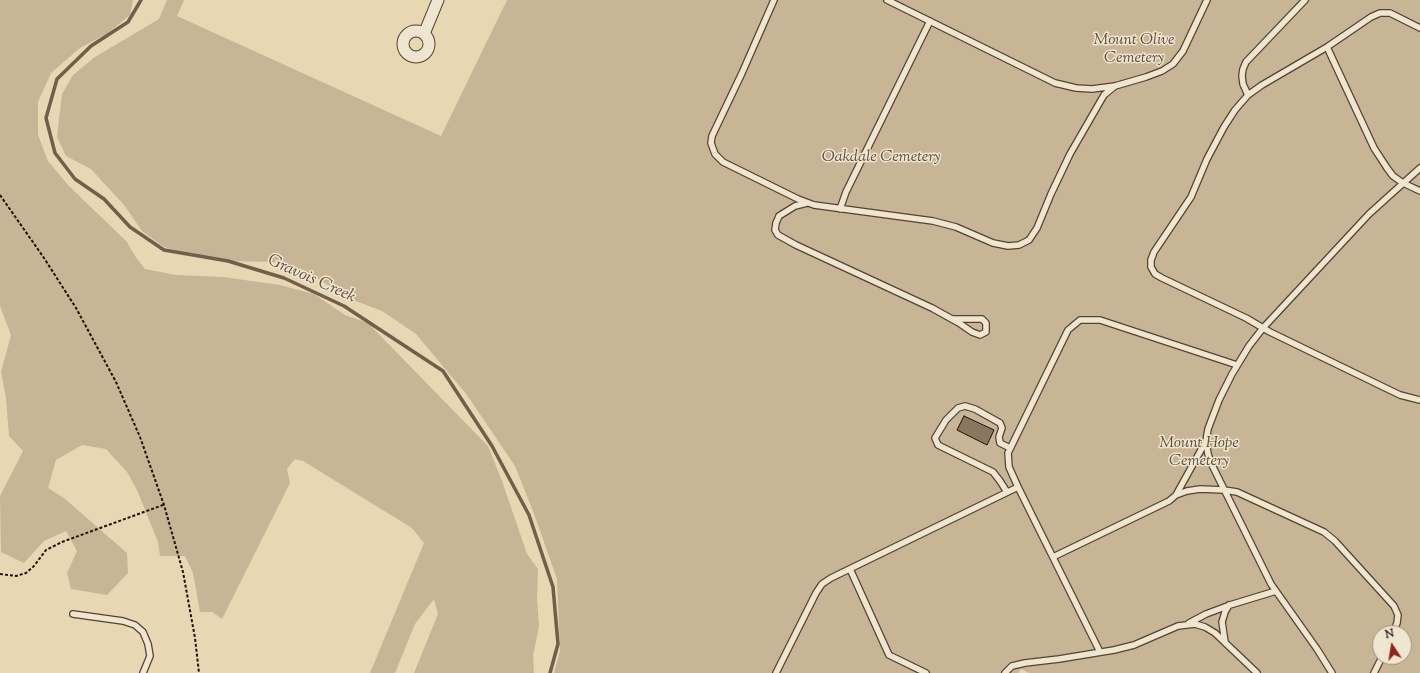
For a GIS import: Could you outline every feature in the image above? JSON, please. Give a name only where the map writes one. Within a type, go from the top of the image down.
[{"type":"street","points":[[424,34],[438,0]]},
{"type":"lane","points":[[774,0],[712,136],[711,143],[715,154],[723,162],[798,199],[814,205],[933,220],[956,226],[993,243],[1008,246],[1019,245],[1029,240],[1037,228],[1070,154],[1104,94],[1115,86]]},
{"type":"lane","points":[[887,0],[1055,83],[1076,88],[1115,86],[1162,71],[1173,64],[1183,51],[1207,0]]},
{"type":"lane","points":[[1248,95],[1243,84],[1242,76],[1246,62],[1305,0]]},
{"type":"lane","points":[[1420,28],[1390,13],[1380,13],[1371,17],[1327,47],[1262,85],[1248,95],[1235,110],[1224,127],[1207,159],[1191,197],[1154,252],[1151,260],[1155,274],[1162,278],[1400,395],[1420,400]]},
{"type":"lane","points":[[840,209],[846,192],[930,21]]},
{"type":"lane","points":[[1327,47],[1374,148],[1393,176],[1403,183],[1420,191]]},
{"type":"lane","points":[[1332,673],[1271,584],[1224,490],[1208,454],[1206,441],[1208,429],[1237,365],[1263,328],[1369,214],[1420,168]]},
{"type":"lane","points":[[808,203],[795,206],[779,216],[776,222],[775,230],[778,235],[796,246],[932,308],[953,319],[972,332],[980,335],[986,332],[986,323],[982,319],[953,319]]},
{"type":"lane","points":[[1100,652],[1009,467],[1008,453],[1010,448],[1068,330],[1080,320],[1100,320],[1237,365]]},
{"type":"lane","points":[[1007,492],[992,472],[938,446],[935,438],[946,420],[958,408],[966,406],[975,409],[1000,423],[1002,428],[999,437],[1000,443],[1010,448]]},
{"type":"lane","points":[[1053,557],[1169,501],[1176,495],[1206,441]]},
{"type":"lane","points":[[776,673],[822,584],[1018,487]]},
{"type":"lane","points":[[1176,495],[1187,491],[1200,489],[1237,492],[1324,532],[1335,541],[1394,606],[1398,615],[1396,625]]},
{"type":"lane","points":[[850,569],[889,655],[926,673]]},
{"type":"lane","points":[[1187,624],[1206,614],[1230,605],[1276,591]]},
{"type":"lane","points":[[1225,643],[1222,622],[1225,612],[1230,605]]},
{"type":"lane","points":[[73,614],[123,621],[134,625],[143,632],[148,644],[150,656],[144,673]]},
{"type":"lane","points":[[1005,673],[1012,666],[1025,663],[1059,659],[1134,645],[1178,626],[1187,624],[1195,624],[1205,627],[1225,643],[1257,673]]},
{"type":"path","points":[[0,195],[44,258],[76,308],[116,382],[140,437],[164,505],[183,572],[195,638],[199,673]]},
{"type":"path","points":[[0,574],[16,576],[26,573],[34,566],[46,550],[164,505]]},
{"type":"green space","points":[[0,0],[133,0],[130,15],[108,33],[80,48],[51,73],[38,102],[38,135],[48,161],[68,185],[127,242],[145,269],[176,275],[223,277],[280,285],[314,294],[345,315],[368,323],[488,446],[502,481],[527,554],[538,569],[537,599],[539,626],[533,656],[534,673],[414,673],[438,614],[434,599],[415,624],[395,673],[370,673],[424,543],[412,528],[303,461],[295,459],[287,469],[290,483],[222,619],[212,612],[200,612],[193,573],[185,556],[160,556],[158,542],[137,490],[127,472],[106,449],[82,445],[56,460],[48,488],[64,498],[127,553],[128,573],[107,595],[71,589],[67,573],[77,551],[66,531],[44,541],[24,563],[1,552],[0,496],[23,451],[9,436],[6,398],[1,372],[11,335],[0,306]]},
{"type":"green space","points":[[167,0],[184,0],[177,16],[441,136],[507,0],[1420,0],[1420,673],[1029,673],[1021,669],[1019,673],[554,673],[560,651],[557,579],[515,466],[467,395],[416,334],[382,311],[353,300],[303,270],[273,262],[227,261],[194,256],[164,247],[142,231],[124,205],[91,169],[66,156],[57,137],[62,94],[73,75],[95,57],[159,19]]},
{"type":"building","points":[[964,416],[994,430],[987,445],[957,430]]},
{"type":"waterway","name":"Gravois Creek","points":[[141,0],[128,22],[91,46],[57,79],[46,118],[55,153],[75,179],[104,199],[130,227],[164,250],[228,261],[284,278],[344,306],[443,371],[492,446],[529,515],[553,587],[558,644],[550,673]]},
{"type":"park label","name":"Mount Olive Cemetery","points":[[1134,50]]},
{"type":"park label","name":"Oakdale Cemetery","points":[[881,158]]},
{"type":"park label","name":"Mount Hope Cemetery","points":[[1199,453]]}]
